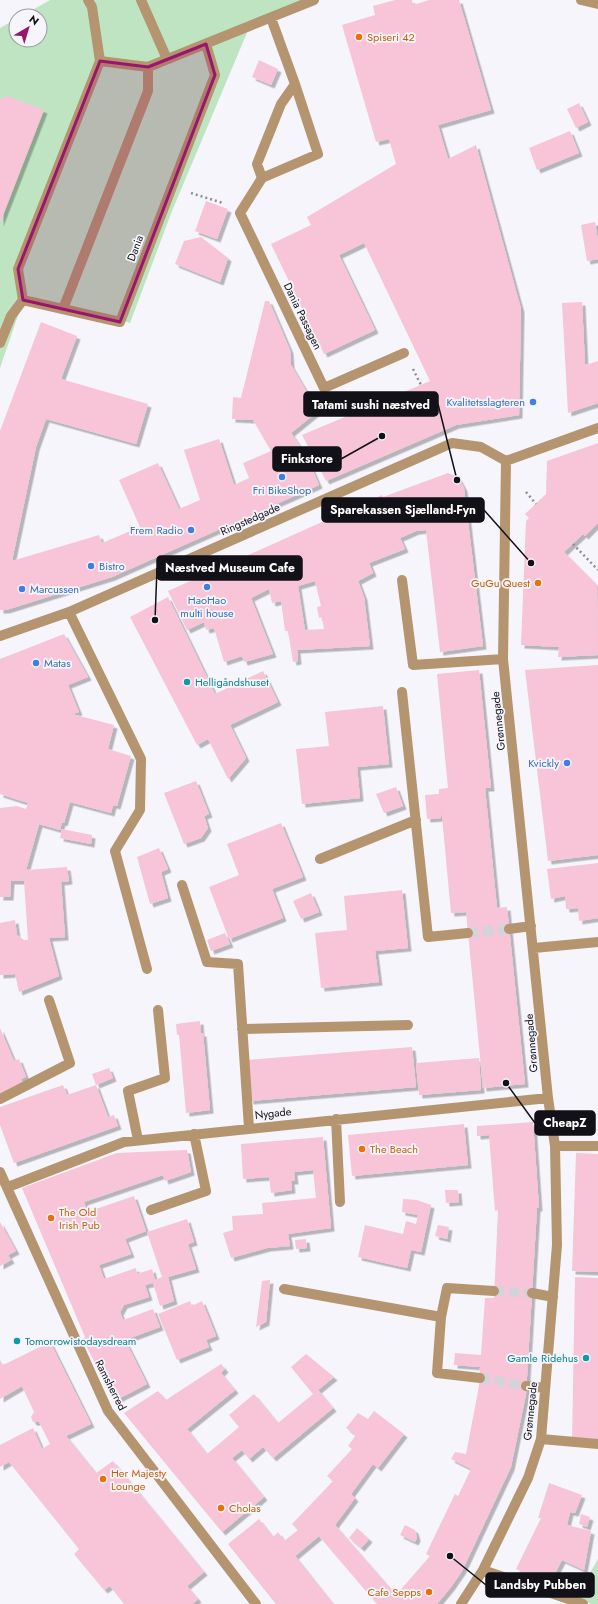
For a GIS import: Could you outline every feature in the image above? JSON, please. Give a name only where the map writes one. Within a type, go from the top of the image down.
[{"type":"street","points":[[0,343],[11,316],[22,300],[18,269],[100,61],[92,7],[88,0]]},
{"type":"street","points":[[141,0],[167,59]]},
{"type":"street","points":[[100,61],[148,66],[314,0]]},
{"type":"street","points":[[581,0],[598,4]]},
{"type":"street","points":[[240,213],[262,178],[318,154],[296,84],[271,18]]},
{"type":"street","name":"Dania","points":[[22,300],[120,322],[215,75],[206,44]]},
{"type":"street","points":[[64,309],[148,91],[148,66]]},
{"type":"street","points":[[262,178],[257,164],[281,104],[296,84]]},
{"type":"street","name":"Dania Passagen","points":[[240,213],[324,388],[404,353]]},
{"type":"street","points":[[506,461],[598,428]]},
{"type":"street","name":"Ringstedgade","points":[[0,636],[69,612],[452,444],[481,447],[506,461]]},
{"type":"street","name":"Grønnegade","points":[[461,1604],[482,1570],[528,1478],[541,1439],[557,1245],[555,1146],[548,1098],[534,948],[503,658],[506,461]]},
{"type":"street","points":[[402,580],[413,665],[503,658]]},
{"type":"street","points":[[69,612],[141,759],[140,810],[115,851],[147,970]]},
{"type":"street","points":[[402,692],[428,937],[468,933]]},
{"type":"street","points":[[320,859],[416,820]]},
{"type":"street","points":[[182,885],[207,962],[238,964],[248,1128]]},
{"type":"street","points":[[509,928],[531,926]]},
{"type":"street","points":[[534,948],[598,942]]},
{"type":"street","points":[[0,1099],[70,1063],[48,1000]]},
{"type":"street","points":[[138,1140],[128,1090],[165,1078],[158,1010]]},
{"type":"street","points":[[242,1029],[408,1025]]},
{"type":"street","name":"Nygade","points":[[8,1187],[124,1142],[548,1098]]},
{"type":"street","points":[[336,1119],[340,1202]]},
{"type":"street","points":[[151,1210],[206,1191],[194,1134]]},
{"type":"street","points":[[555,1146],[598,1146]]},
{"type":"street","name":"Ramsherred","points":[[0,1172],[108,1411],[256,1604]]},
{"type":"street","points":[[480,1378],[437,1373],[441,1317],[447,1288],[494,1291]]},
{"type":"street","points":[[284,1290],[441,1317]]},
{"type":"street","points":[[532,1294],[553,1297]]},
{"type":"street","points":[[526,1386],[545,1388]]},
{"type":"street","points":[[541,1439],[598,1444]]},
{"type":"street","points":[[482,1570],[583,1604]]},
{"type":"path","points":[[172,187],[231,206],[240,213]]},
{"type":"path","points":[[573,544],[598,570]]},
{"type":"highlighted area","points":[[206,44],[215,75],[120,322],[23,300],[18,269],[100,61],[148,67]]},
{"type":"green space","points":[[50,0],[318,0],[249,28],[172,211],[130,323],[25,295],[0,368],[0,28],[8,24],[8,48],[48,48],[48,8],[36,8]]},
{"type":"green space","points":[[598,1559],[598,1604],[591,1604],[576,1597]]},
{"type":"building","points":[[395,0],[412,0],[413,5],[429,0],[459,0],[491,110],[438,125],[448,159],[476,145],[521,309],[519,415],[456,425],[326,481],[302,435],[430,381],[364,243],[339,255],[375,330],[324,354],[271,244],[311,225],[307,217],[396,164],[389,139],[376,142],[342,25],[375,15],[373,6]]},
{"type":"building","points":[[259,60],[278,69],[271,85],[252,77]]},
{"type":"building","points":[[7,96],[44,110],[0,223],[0,99]]},
{"type":"building","points":[[579,103],[588,122],[576,128],[567,109]]},
{"type":"building","points":[[570,131],[579,153],[537,170],[529,148]]},
{"type":"building","points":[[206,201],[228,209],[217,239],[195,231]]},
{"type":"building","points":[[595,222],[598,241],[598,259],[587,261],[581,225]]},
{"type":"building","points":[[201,237],[228,258],[220,282],[175,264],[184,241]]},
{"type":"building","points":[[265,301],[269,301],[290,350],[291,365],[318,411],[291,433],[305,453],[319,485],[112,577],[6,610],[0,610],[0,431],[41,322],[77,336],[61,379],[148,404],[136,444],[46,419],[36,447],[12,561],[99,535],[102,543],[140,527],[119,480],[158,463],[179,509],[200,500],[184,450],[219,439],[234,485],[249,478],[243,463],[271,451],[253,420],[232,419],[233,397],[241,398]]},
{"type":"building","points":[[582,302],[585,365],[598,361],[598,403],[568,413],[562,303]]},
{"type":"building","points":[[598,443],[598,523],[585,536],[583,534],[564,552],[597,585],[598,655],[558,657],[559,647],[521,645],[526,521],[529,518],[525,514],[546,494],[547,461]]},
{"type":"building","points":[[448,473],[458,477],[464,488],[483,646],[440,652],[426,530],[416,531],[400,538],[405,549],[369,563],[373,573],[358,581],[364,597],[370,646],[297,650],[298,661],[293,662],[288,631],[285,631],[281,601],[272,603],[269,589],[251,598],[273,654],[244,662],[242,656],[224,662],[214,628],[206,630],[204,622],[187,630],[168,591],[382,495],[383,497]],"holes":[[[315,581],[321,606],[317,607],[319,618],[322,617],[324,629],[305,630],[298,586]]]},
{"type":"building","name":"Helligåndshuset","points":[[168,597],[215,694],[263,671],[278,702],[230,725],[246,758],[228,779],[208,739],[197,745],[130,617]]},
{"type":"building","points":[[64,634],[88,677],[68,685],[79,712],[72,714],[114,725],[108,749],[131,756],[117,806],[113,805],[111,813],[70,802],[64,823],[62,822],[60,830],[39,824],[26,870],[67,867],[69,881],[61,882],[65,937],[49,938],[59,976],[19,992],[15,974],[0,975],[0,923],[15,920],[17,935],[24,940],[28,940],[24,881],[11,881],[10,897],[0,897],[0,808],[17,806],[26,809],[28,803],[0,794],[0,659]]},
{"type":"building","name":"Kvickly","points":[[598,665],[598,855],[548,861],[525,670]]},
{"type":"building","points":[[479,670],[491,788],[485,788],[497,908],[507,907],[525,1084],[483,1088],[466,912],[451,913],[441,806],[441,818],[427,819],[425,795],[439,794],[439,789],[448,788],[437,674]]},
{"type":"building","points":[[383,706],[389,764],[357,767],[360,798],[302,804],[296,749],[329,746],[325,712]]},
{"type":"building","points":[[196,781],[209,814],[204,816],[208,828],[201,838],[184,844],[164,793]]},
{"type":"building","points":[[396,787],[403,806],[384,813],[376,794]]},
{"type":"building","points":[[281,823],[303,877],[272,889],[283,918],[229,939],[209,887],[239,875],[227,844]]},
{"type":"building","points":[[62,829],[92,835],[91,844],[60,838]]},
{"type":"building","points":[[159,848],[168,869],[161,872],[168,898],[150,904],[137,857]]},
{"type":"building","points":[[598,863],[598,918],[579,921],[578,908],[566,909],[565,896],[551,899],[547,869]]},
{"type":"building","points":[[402,890],[408,948],[375,951],[379,982],[321,988],[315,933],[347,930],[344,896]]},
{"type":"building","points":[[311,893],[319,912],[301,919],[293,901]]},
{"type":"building","points":[[225,933],[230,944],[211,951],[207,940]]},
{"type":"building","points":[[200,1021],[201,1033],[203,1033],[210,1110],[186,1113],[179,1035],[177,1035],[176,1024]]},
{"type":"building","points":[[0,1028],[14,1061],[19,1059],[26,1077],[21,1079],[24,1086],[0,1096]]},
{"type":"building","points":[[412,1047],[416,1087],[250,1101],[247,1060]]},
{"type":"building","points":[[479,1058],[481,1090],[419,1095],[416,1063]]},
{"type":"building","points":[[109,1068],[113,1078],[96,1085],[92,1074]]},
{"type":"building","points":[[63,1085],[67,1095],[96,1085],[108,1117],[114,1115],[118,1126],[14,1163],[0,1125],[0,1107]]},
{"type":"building","points":[[533,1122],[539,1208],[537,1208],[526,1394],[511,1467],[462,1571],[437,1604],[377,1604],[319,1536],[295,1556],[333,1604],[276,1604],[228,1544],[259,1519],[273,1537],[278,1532],[284,1541],[298,1530],[292,1524],[333,1481],[327,1476],[352,1449],[348,1446],[356,1435],[346,1428],[358,1413],[368,1419],[374,1411],[404,1434],[378,1468],[373,1464],[351,1494],[355,1498],[335,1525],[396,1595],[430,1556],[426,1554],[455,1494],[458,1496],[471,1469],[451,1459],[455,1452],[466,1454],[479,1386],[480,1367],[454,1365],[455,1353],[481,1355],[485,1298],[494,1298],[498,1210],[495,1211],[489,1135],[477,1136],[477,1126]]},
{"type":"building","points":[[464,1124],[468,1165],[352,1176],[348,1135]]},
{"type":"building","points":[[323,1137],[331,1228],[288,1234],[290,1246],[267,1248],[231,1258],[223,1233],[233,1230],[232,1216],[263,1214],[262,1203],[316,1198],[313,1170],[294,1172],[295,1181],[291,1181],[292,1190],[271,1193],[269,1177],[243,1179],[241,1144]]},
{"type":"building","points":[[187,1150],[191,1172],[165,1181],[163,1175],[84,1202],[87,1212],[134,1196],[146,1231],[125,1239],[131,1254],[99,1265],[104,1279],[136,1268],[137,1274],[152,1269],[155,1280],[162,1277],[147,1232],[187,1219],[194,1242],[188,1244],[196,1269],[168,1277],[174,1301],[160,1306],[153,1283],[145,1285],[149,1297],[124,1305],[120,1312],[123,1320],[153,1309],[160,1327],[125,1340],[147,1384],[114,1401],[83,1339],[85,1337],[22,1188],[117,1153]]},
{"type":"building","points":[[576,1153],[598,1154],[598,1272],[572,1271]]},
{"type":"building","points":[[445,1190],[458,1190],[459,1202],[446,1203]]},
{"type":"building","points":[[403,1199],[417,1200],[431,1205],[421,1252],[411,1250],[407,1268],[358,1257],[365,1225],[403,1234],[406,1221],[416,1224],[418,1215],[402,1212]]},
{"type":"building","points":[[0,1222],[16,1251],[8,1255],[11,1260],[0,1266]]},
{"type":"building","points":[[438,1225],[449,1227],[447,1239],[435,1236]]},
{"type":"building","points":[[306,1239],[307,1248],[296,1249],[295,1240]]},
{"type":"building","name":"Gamle Ridehus","points":[[575,1277],[598,1278],[598,1440],[572,1439]]},
{"type":"building","points":[[270,1280],[266,1322],[256,1327],[262,1281]]},
{"type":"building","points":[[190,1301],[192,1306],[202,1301],[216,1336],[206,1340],[209,1347],[177,1360],[158,1314]]},
{"type":"building","points":[[50,1342],[91,1424],[66,1436],[96,1473],[113,1461],[204,1572],[187,1586],[198,1599],[192,1604],[124,1604],[110,1586],[104,1590],[74,1554],[79,1549],[9,1462],[0,1467],[0,1445],[33,1428],[42,1449],[50,1444],[39,1422],[33,1422],[31,1417],[34,1412],[22,1386],[0,1399],[0,1360],[3,1365]]},
{"type":"building","points":[[306,1354],[334,1377],[318,1390],[333,1408],[273,1458],[263,1447],[249,1459],[242,1450],[232,1458],[264,1497],[222,1532],[124,1413],[158,1391],[166,1400],[221,1364],[225,1369],[221,1373],[235,1390],[187,1429],[207,1454],[239,1427],[229,1415],[254,1394],[278,1423],[313,1394],[291,1367]]},
{"type":"building","points":[[549,1483],[582,1495],[575,1513],[570,1512],[567,1525],[591,1531],[584,1570],[562,1560],[549,1585],[516,1569],[541,1518],[538,1518]]},
{"type":"building","points":[[581,1514],[590,1517],[587,1527],[579,1524]]},
{"type":"building","points":[[405,1525],[415,1530],[417,1538],[415,1542],[400,1535]]},
{"type":"building","points":[[357,1528],[369,1539],[361,1548],[349,1538]]},
{"type":"tunnel","points":[[468,933],[509,929]]},
{"type":"tunnel","points":[[494,1291],[532,1293]]},
{"type":"tunnel","points":[[480,1378],[526,1386]]},
{"type":"place","name":"Spiseri 42","points":[[359,37]]},
{"type":"place","name":"Kvalitetsslagteren","points":[[533,402]]},
{"type":"place","name":"Finkstore","points":[[382,436]]},
{"type":"place","name":"Fri BikeShop","points":[[282,477]]},
{"type":"place","name":"Tatami sushi næstved","points":[[457,480]]},
{"type":"place","name":"Frem Radio","points":[[191,530]]},
{"type":"place","name":"Sparekassen Sjælland-Fyn","points":[[531,563]]},
{"type":"place","name":"Bistro","points":[[91,566]]},
{"type":"place","name":"GuGu Quest","points":[[538,583]]},
{"type":"place","name":"HaoHao multi house","points":[[207,587]]},
{"type":"place","name":"Marcussen","points":[[22,589]]},
{"type":"place","name":"Næstved Museum Cafe","points":[[155,620]]},
{"type":"place","name":"Matas","points":[[36,663]]},
{"type":"place","name":"Helligåndshuset","points":[[187,682]]},
{"type":"place","name":"Kvickly","points":[[567,763]]},
{"type":"place","name":"CheapZ","points":[[506,1083]]},
{"type":"place","name":"The Beach","points":[[362,1149]]},
{"type":"place","name":"The Old Irish Pub","points":[[51,1218]]},
{"type":"place","name":"Tomorrowistodaysdream","points":[[17,1341]]},
{"type":"place","name":"Gamle Ridehus","points":[[586,1358]]},
{"type":"place","name":"Her Majesty Lounge","points":[[103,1479]]},
{"type":"place","name":"Cholas","points":[[221,1508]]},
{"type":"place","name":"Landsby Pubben","points":[[450,1556]]},
{"type":"place","name":"Cafe Sepps","points":[[429,1592]]}]
